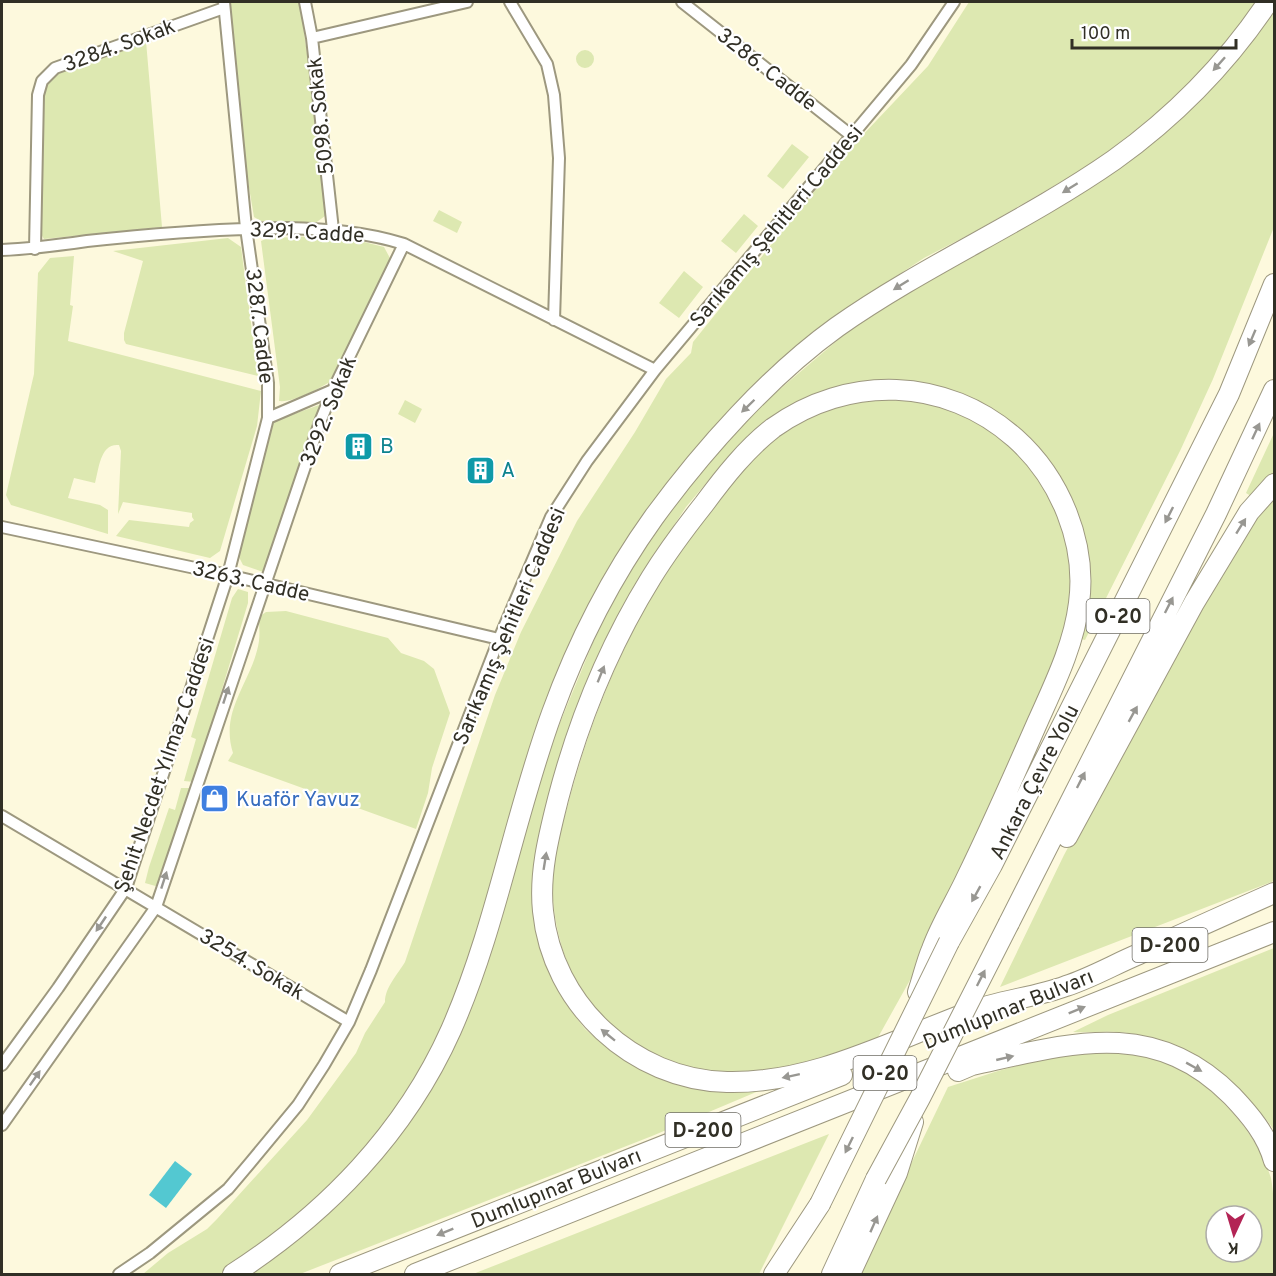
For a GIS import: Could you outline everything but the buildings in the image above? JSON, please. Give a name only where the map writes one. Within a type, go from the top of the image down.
[{"type":"highway","points":[[233,1275],[286,1238],[347,1184],[394,1126],[419,1089],[449,1034],[474,973],[552,713],[574,660],[599,604],[626,556],[699,458],[740,413],[785,370],[832,331],[905,282],[1067,190],[1115,159],[1155,127],[1200,86],[1252,26],[1268,2]]},
{"type":"highway","name":"Ankara Çevre Yolu","points":[[784,1275],[906,1029],[941,944],[992,865],[1229,394],[1275,284]]},
{"type":"highway","points":[[941,944],[968,876],[1034,732],[1068,649],[1080,600],[1079,561],[1074,534],[1058,491],[1039,464],[1011,434],[994,421],[967,406],[935,395],[901,390],[866,390],[847,393],[799,412],[773,429],[750,449],[722,480],[652,576],[627,619],[602,671],[564,776],[549,834],[543,873],[543,909],[547,936],[567,988],[582,1008],[602,1031],[625,1049],[655,1066],[681,1075],[725,1082],[785,1078],[822,1069],[975,1009],[1066,986],[1275,893]]},
{"type":"highway","name":"Ankara Çevre Yolu","points":[[831,1275],[876,1179],[920,1098],[1216,514],[1275,390]]},
{"type":"highway","points":[[1026,888],[1066,839],[1194,603],[1250,512],[1275,484]]},
{"type":"highway","name":"Dumlupınar Bulvarı","points":[[340,1275],[1275,903]]},
{"type":"highway","name":"Dumlupınar Bulvarı","points":[[415,1275],[1275,932]]},
{"type":"highway","points":[[446,1275],[613,1195],[831,1120],[972,1065],[1068,1044],[1101,1042],[1131,1044],[1156,1049],[1179,1058],[1204,1072],[1225,1090],[1260,1128],[1275,1161]]},
{"type":"highway","points":[[850,1275],[897,1173],[920,1098]]},
{"type":"highway","points":[[774,1275],[820,1204]]},
{"type":"street","name":"5098. Sokak","points":[[305,2],[312,38],[333,230]]},
{"type":"street","points":[[312,38],[467,2]]},
{"type":"street","points":[[510,2],[547,64],[554,95],[559,158],[554,320]]},
{"type":"street","name":"3286. Cadde","points":[[682,2],[852,136]]},
{"type":"street","name":"Sarıkamış Şehitleri Caddesi","points":[[119,1275],[228,1190],[297,1105],[349,1022],[499,639],[551,517],[587,461],[655,370],[910,65],[954,2]]},
{"type":"street","name":"3287. Cadde","points":[[224,4],[246,228],[268,383],[268,418],[228,575]]},
{"type":"street","name":"3284. Sokak","points":[[35,249],[38,94],[44,77],[56,68],[224,4]]},
{"type":"street","name":"3291. Cadde","points":[[2,250],[35,249],[88,241],[246,228],[333,230],[378,237],[404,244],[655,370]]},
{"type":"street","name":"3292. Sokak","points":[[264,583],[333,390],[404,244]]},
{"type":"street","points":[[268,418],[333,390]]},
{"type":"street","name":"3263. Cadde","points":[[2,527],[264,583],[499,639]]},
{"type":"street","name":"Şehit Necdet Yılmaz Caddesi","points":[[2,1065],[126,888],[228,575]]},
{"type":"street","name":"Şehit Necdet Yılmaz Caddesi","points":[[2,1125],[156,907],[264,583]]},
{"type":"street","name":"3254. Sokak","points":[[2,816],[349,1022]]},
{"type":"green space","points":[[230,2],[300,2],[327,202],[325,216],[314,224],[261,221],[254,217],[244,158]]},
{"type":"green space","points":[[969,2],[1259,2],[1202,71],[1171,101],[1092,164],[924,258],[845,310],[785,358],[726,415],[666,484],[618,554],[444,1025],[408,1091],[348,1170],[295,1220],[220,1274],[143,1274],[168,1253],[207,1229],[217,1219],[307,1120],[356,1053],[365,1033],[385,1002],[389,986],[405,962],[495,695],[521,632],[577,521],[635,432],[666,379],[691,353],[693,342],[842,157],[928,66]]},
{"type":"green space","points":[[1274,8],[1274,227],[1213,379],[1180,451],[1085,640],[1081,639],[1074,509],[1061,479],[1045,458],[904,381],[874,381],[847,386],[800,402],[777,414],[729,456],[686,507],[631,591],[611,631],[554,784],[549,968],[566,1004],[585,1029],[612,1052],[645,1071],[659,1077],[768,1087],[652,1136],[300,1274],[248,1274],[311,1228],[330,1211],[367,1174],[400,1134],[493,942],[540,780],[557,730],[601,623],[633,565],[676,502],[727,439],[767,400],[852,328],[953,265],[1048,214],[1138,153],[1194,106],[1225,72]]},
{"type":"green space","points":[[146,41],[162,227],[44,239],[41,234],[46,82],[54,74]]},
{"type":"green space","points":[[581,50],[589,50],[594,55],[592,66],[581,68],[576,63],[576,55]]},
{"type":"green space","points":[[792,144],[809,157],[783,189],[767,176]]},
{"type":"green space","points":[[439,210],[462,222],[457,233],[433,221]]},
{"type":"green space","points":[[744,214],[758,226],[736,253],[721,241]]},
{"type":"green space","points":[[340,236],[384,247],[391,260],[337,377],[301,397],[279,401],[280,387],[261,241],[268,238]]},
{"type":"green space","points":[[228,238],[241,247],[258,376],[126,344],[124,333],[143,261],[113,251]]},
{"type":"green space","points":[[74,256],[70,305],[73,306],[68,341],[261,391],[257,426],[220,551],[210,558],[116,536],[129,520],[189,527],[194,520],[192,513],[123,502],[118,514],[121,451],[119,445],[113,445],[104,452],[95,483],[74,478],[68,498],[100,505],[108,510],[108,534],[11,505],[6,495],[34,374],[38,273],[50,258]]},
{"type":"green space","points":[[684,271],[703,287],[679,318],[659,303]]},
{"type":"green space","points":[[879,399],[938,406],[967,416],[995,433],[1032,467],[1063,527],[1074,580],[1060,654],[924,955],[876,1041],[780,1073],[729,1074],[679,1066],[662,1059],[623,1035],[603,1018],[587,999],[564,954],[553,904],[552,867],[581,760],[595,717],[631,634],[653,594],[703,519],[756,457],[795,425],[829,409],[854,402]]},
{"type":"green space","points":[[405,400],[422,409],[415,423],[398,414]]},
{"type":"green space","points":[[322,404],[263,572],[243,565],[238,555],[274,421]]},
{"type":"green space","points":[[1274,433],[1274,478],[1254,498],[1246,493]]},
{"type":"green space","points":[[1274,495],[1274,881],[1000,987],[1064,855],[1149,697],[1238,539]]},
{"type":"green space","points":[[238,589],[248,592],[248,603],[194,782],[184,781],[196,739],[191,737],[232,598]]},
{"type":"green space","points":[[286,611],[388,638],[401,653],[424,661],[434,669],[450,713],[432,768],[428,793],[416,829],[228,761],[233,753],[230,723],[233,709],[256,655],[259,617],[266,612]]},
{"type":"green space","points":[[181,788],[191,788],[159,887],[145,883],[169,808],[175,810]]},
{"type":"green space","points":[[1274,948],[1274,1131],[1262,1115],[1228,1080],[1184,1051],[1151,1038],[1133,1034],[1073,1032],[1108,1015]]},
{"type":"green space","points":[[1079,1049],[1143,1054],[1171,1065],[1208,1089],[1225,1104],[1240,1121],[1263,1159],[1273,1189],[1274,1274],[858,1274],[948,1087]]},
{"type":"green space","points":[[829,1134],[759,1274],[473,1274]]},
{"type":"water","points":[[175,1161],[192,1174],[166,1208],[149,1195]]},
{"type":"place","name":"B","points":[[359,446]]},
{"type":"place","name":"A","points":[[480,470]]},
{"type":"place","name":"Kuaför Yavuz","points":[[215,799]]}]
